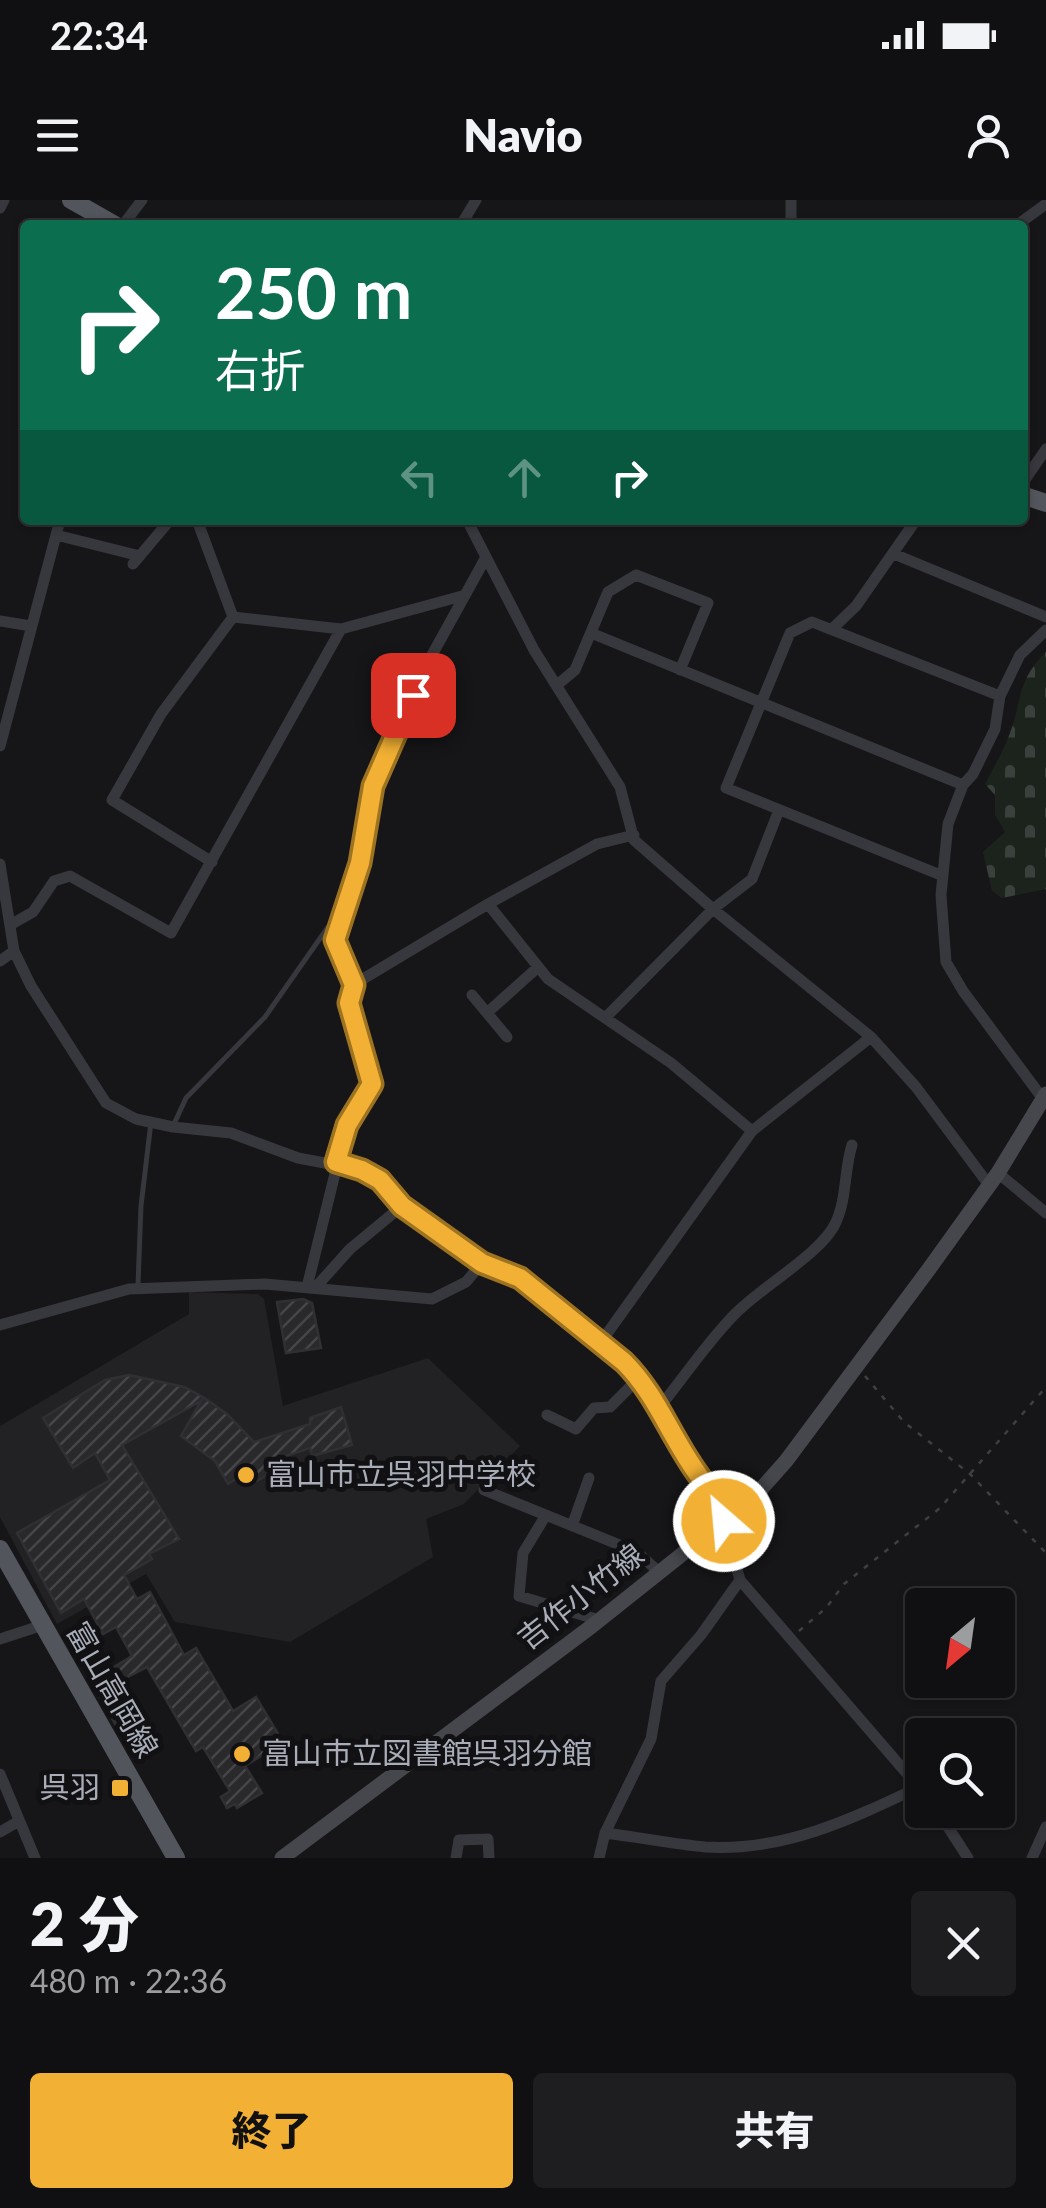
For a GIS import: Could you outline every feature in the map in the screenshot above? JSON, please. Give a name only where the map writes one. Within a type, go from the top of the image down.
[{"type":"main road","points":[[71,200],[105,220]]},
{"type":"main road","name":"吉作小竹線","points":[[282,1858],[600,1620],[754,1497],[786,1462],[993,1179],[1045,1096]]},
{"type":"main road","name":"富山高岡線","points":[[0,1549],[176,1858]]},
{"type":"street","points":[[0,208],[4,200]]},
{"type":"street","points":[[1024,220],[1046,204]]},
{"type":"street","points":[[1028,475],[1046,449]]},
{"type":"street","points":[[0,746],[4,709],[32,626],[59,525]]},
{"type":"street","points":[[56,535],[136,560],[166,525]]},
{"type":"street","points":[[199,525],[232,617]]},
{"type":"street","points":[[469,525],[534,650],[620,787],[634,840],[712,909],[871,1036],[993,1179],[1046,1214]]},
{"type":"street","points":[[833,628],[856,606],[913,525]]},
{"type":"street","points":[[894,554],[1046,617]]},
{"type":"street","points":[[311,1288],[347,1125],[372,1084],[349,1003],[354,985],[335,940],[360,863],[373,786],[427,664],[485,560]]},
{"type":"street","points":[[557,685],[575,670],[608,592],[636,575],[708,603],[680,670]]},
{"type":"street","points":[[232,617],[342,629],[462,596]]},
{"type":"street","points":[[212,862],[112,800],[161,714],[232,617]]},
{"type":"street","points":[[0,620],[32,626]]},
{"type":"street","points":[[943,876],[726,788],[790,633],[812,622],[1000,696]]},
{"type":"street","points":[[10,925],[32,912],[54,881],[70,876],[171,933],[342,629]]},
{"type":"street","points":[[1045,1096],[963,991],[946,962],[943,876],[948,824],[994,729],[1000,696],[1020,656],[1046,630]]},
{"type":"street","points":[[591,633],[964,785]]},
{"type":"street","points":[[606,1017],[712,909],[752,879],[779,810]]},
{"type":"street","points":[[354,985],[488,904],[598,844],[634,835]]},
{"type":"street","points":[[0,864],[14,951],[48,1014],[106,1103],[136,1119],[231,1133],[298,1158],[336,1162],[362,1170],[380,1180],[402,1206],[482,1263],[520,1278],[601,1342],[639,1378],[688,1460],[718,1501],[740,1580],[905,1771]]},
{"type":"street","points":[[488,904],[537,968],[671,1063],[752,1131]]},
{"type":"street","points":[[0,960],[14,951]]},
{"type":"street","points":[[488,1012],[537,968]]},
{"type":"street","points":[[472,995],[507,1037]]},
{"type":"street","points":[[601,1342],[752,1131],[871,1036]]},
{"type":"street","points":[[659,1408],[733,1316],[770,1282],[823,1244],[837,1221],[852,1146]]},
{"type":"street","points":[[311,1288],[402,1206]]},
{"type":"street","points":[[0,1325],[138,1288],[265,1284],[432,1300],[466,1282],[482,1263]]},
{"type":"street","points":[[547,1414],[576,1429],[594,1408],[610,1408],[639,1378]]},
{"type":"street","points":[[572,1526],[590,1478]]},
{"type":"street","points":[[484,1490],[637,1552],[659,1572]]},
{"type":"street","points":[[546,1515],[522,1552],[519,1596],[600,1620]]},
{"type":"street","points":[[599,1858],[605,1832],[651,1739],[661,1681],[701,1635],[740,1580]]},
{"type":"street","points":[[0,1638],[43,1625]]},
{"type":"street","points":[[0,1774],[35,1858]]},
{"type":"street","points":[[605,1832],[708,1847],[791,1840],[905,1796]]},
{"type":"street","points":[[0,1832],[18,1821]]},
{"type":"street","points":[[1032,1858],[1046,1827]]},
{"type":"street","points":[[949,1828],[968,1858]]},
{"type":"street","points":[[456,1858],[459,1840],[488,1839],[488,1858]]},
{"type":"lane","points":[[173,1127],[186,1098],[265,1017],[328,927],[341,922]]},
{"type":"lane","points":[[138,1288],[141,1206],[151,1122]]},
{"type":"path","points":[[857,1366],[904,1422],[970,1474],[1046,1553]]},
{"type":"path","points":[[790,1638],[826,1608],[844,1584],[940,1508],[1046,1387]]},
{"type":"shaded area","name":"富山市立呉羽中学校","points":[[189,1292],[258,1294],[264,1299],[283,1406],[428,1358],[520,1446],[464,1504],[426,1519],[433,1557],[290,1642],[175,1622],[146,1574],[57,1624],[0,1517],[0,1426],[189,1314]]},
{"type":"green space","points":[[1046,652],[1046,889],[1002,898],[992,891],[983,852],[1005,832],[995,815],[995,795],[985,784],[1008,739],[1025,682]]},
{"type":"building","points":[[303,1299],[312,1303],[321,1348],[286,1353],[277,1302]]},
{"type":"building","points":[[129,1375],[184,1387],[203,1397],[227,1414],[254,1442],[310,1424],[310,1418],[341,1407],[352,1445],[312,1456],[310,1448],[268,1462],[273,1471],[257,1481],[248,1471],[228,1484],[215,1461],[181,1436],[201,1401],[122,1445],[179,1539],[149,1554],[152,1559],[124,1575],[137,1599],[150,1592],[184,1655],[196,1648],[233,1711],[256,1697],[283,1742],[245,1766],[262,1793],[237,1808],[235,1804],[227,1808],[221,1797],[230,1791],[203,1747],[196,1751],[147,1667],[124,1679],[143,1716],[118,1729],[91,1681],[132,1656],[116,1627],[103,1634],[84,1599],[61,1613],[17,1533],[110,1480],[95,1453],[73,1468],[43,1418],[105,1380]]},
{"type":"place","name":"富山市立呉羽中学校","points":[[246,1475]]},
{"type":"place","name":"富山市立図書館呉羽分館","points":[[242,1754]]},
{"type":"place","name":"呉羽","points":[[120,1788]]},
{"type":"route","points":[[413,695],[373,786],[360,863],[335,940],[354,985],[349,1003],[372,1084],[347,1125],[336,1162],[380,1180],[402,1206],[482,1263],[520,1278],[624,1362],[639,1378],[688,1460],[718,1501],[724,1521]]}]
